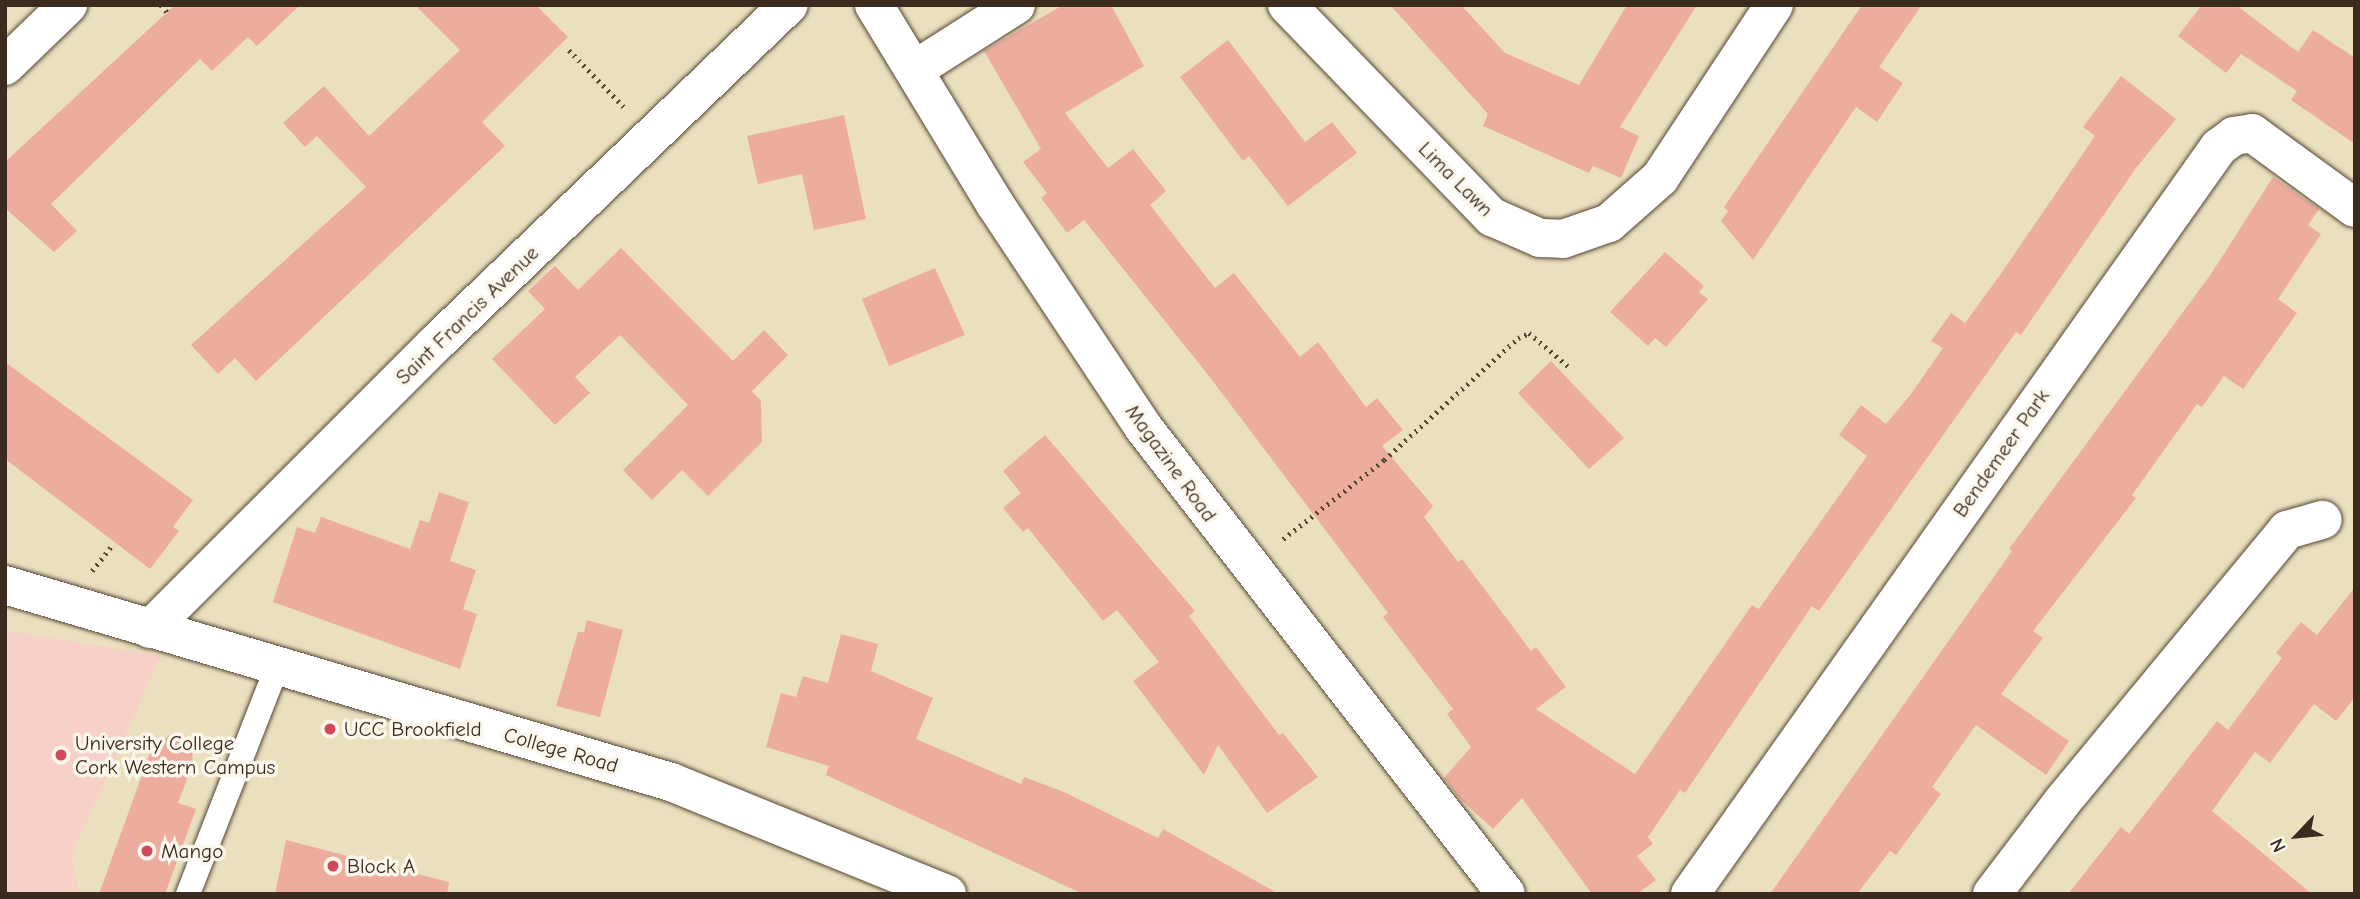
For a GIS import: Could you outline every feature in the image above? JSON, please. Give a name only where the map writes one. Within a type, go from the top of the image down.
[{"type":"street","points":[[5,66],[68,5]]},
{"type":"street","name":"Saint Francis Avenue","points":[[150,629],[435,344],[789,5]]},
{"type":"street","name":"Magazine Road","points":[[874,5],[1009,226],[1143,426],[1506,894]]},
{"type":"street","points":[[914,70],[1016,5]]},
{"type":"street","name":"Lima Lawn","points":[[1287,5],[1492,217],[1540,238],[1563,239],[1609,223],[1660,178],[1774,5]]},
{"type":"street","name":"Bendemeer Park","points":[[1690,894],[2219,147],[2234,136],[2252,133],[2355,208]]},
{"type":"street","points":[[1992,894],[2062,802],[2287,530],[2323,520]]},
{"type":"street","name":"College Road","points":[[5,585],[276,668],[671,782],[947,894]]},
{"type":"lane","points":[[188,894],[276,668]]},
{"type":"path","points":[[161,5],[168,13]]},
{"type":"path","points":[[569,50],[653,137]]},
{"type":"path","points":[[1249,566],[1384,460],[1518,338],[1529,333],[1568,366]]},
{"type":"shaded area","name":"University College Cork Western Campus","points":[[5,630],[161,656],[72,855],[79,894],[5,894]]},
{"type":"building","points":[[175,5],[300,5],[257,46],[248,37],[212,71],[200,59],[51,204],[77,231],[54,252],[5,208],[5,162]]},
{"type":"building","points":[[415,5],[536,5],[568,37],[482,122],[505,146],[256,381],[235,358],[218,374],[191,345],[366,187],[317,136],[305,147],[283,123],[324,86],[369,136],[460,50]]},
{"type":"building","points":[[1063,5],[1111,5],[1144,66],[1065,113],[1108,168],[1133,149],[1166,191],[1150,205],[1215,288],[1234,273],[1300,357],[1318,342],[1366,407],[1377,398],[1403,430],[1382,446],[1433,506],[1424,517],[1458,562],[1462,559],[1531,651],[1536,647],[1566,687],[1536,709],[1635,774],[1752,605],[1759,609],[1867,456],[1839,435],[1861,405],[1886,424],[1911,394],[1943,348],[1931,341],[1951,313],[1965,323],[2000,275],[2095,136],[2083,127],[2121,76],[2176,119],[2136,168],[2021,335],[2016,332],[1819,611],[1812,606],[1685,793],[1680,790],[1648,837],[1653,844],[1637,856],[1656,880],[1637,894],[1592,894],[1522,798],[1493,829],[1459,798],[1444,778],[1471,747],[1447,714],[1453,709],[1383,617],[1388,613],[1209,376],[1084,220],[1067,233],[1041,198],[1047,193],[1023,162],[1041,149],[984,51]]},
{"type":"building","points":[[1390,5],[1461,5],[1505,53],[1579,85],[1627,5],[1697,5],[1620,127],[1639,136],[1621,178],[1593,166],[1589,173],[1483,126],[1488,114]]},
{"type":"building","points":[[1862,5],[1922,5],[1879,67],[1903,83],[1877,122],[1856,107],[1753,260],[1721,221],[1728,211],[1724,207]]},
{"type":"building","points":[[2202,5],[2236,5],[2298,52],[2313,30],[2355,58],[2355,144],[2291,100],[2297,91],[2241,54],[2226,73],[2178,36]]},
{"type":"building","points":[[1228,40],[1305,142],[1332,122],[1357,153],[1288,206],[1249,156],[1243,161],[1180,77]]},
{"type":"building","points":[[844,115],[866,219],[814,230],[802,174],[758,184],[747,136]]},
{"type":"building","points":[[2273,177],[2319,209],[2308,225],[2321,234],[2278,299],[2297,313],[2243,389],[2224,376],[2202,407],[2197,404],[2132,495],[2136,498],[2033,631],[2043,638],[2001,694],[2069,741],[2046,775],[1976,725],[1932,787],[1941,794],[1896,855],[1890,851],[1857,894],[1770,894],[2012,551],[2009,549],[2211,274]]},
{"type":"building","points":[[621,248],[733,361],[764,330],[788,355],[752,391],[761,401],[762,442],[708,496],[682,470],[652,500],[623,470],[688,405],[620,335],[575,377],[590,393],[555,425],[492,359],[545,309],[528,291],[555,266],[578,290]]},
{"type":"building","points":[[1665,252],[1704,286],[1699,292],[1708,299],[1666,347],[1655,338],[1648,346],[1610,312]]},
{"type":"building","points":[[935,268],[965,335],[889,366],[862,299]]},
{"type":"building","points":[[1551,361],[1624,438],[1589,469],[1518,393]]},
{"type":"building","points":[[5,362],[193,500],[173,527],[179,531],[150,569],[5,459]]},
{"type":"building","points":[[1045,435],[1195,611],[1189,616],[1279,735],[1283,733],[1318,777],[1267,813],[1218,745],[1204,775],[1133,681],[1159,662],[1117,610],[1103,621],[1028,528],[1023,532],[1003,508],[1021,493],[1003,471]]},
{"type":"building","points":[[439,492],[469,502],[450,561],[476,570],[463,609],[477,614],[460,669],[273,602],[297,527],[315,533],[321,517],[410,549],[420,520],[429,523]]},
{"type":"building","points":[[2355,587],[2355,697],[2336,721],[2314,704],[2270,763],[2255,752],[2212,811],[2312,894],[2068,894],[2121,827],[2129,834],[2217,721],[2228,730],[2282,658],[2276,653],[2301,622],[2317,635]]},
{"type":"building","points":[[587,620],[623,630],[600,717],[556,706],[578,632],[584,632]]},
{"type":"building","points":[[841,634],[878,644],[871,671],[933,698],[916,739],[1021,784],[1024,777],[1064,792],[1158,838],[1163,829],[1279,894],[1083,894],[826,775],[829,766],[766,747],[781,693],[796,697],[803,676],[828,683]]},
{"type":"building","name":"Mango","points":[[171,734],[186,739],[192,750],[193,763],[178,803],[196,809],[165,894],[99,894],[151,750]]},
{"type":"building","name":"Block A","points":[[286,840],[449,882],[447,894],[275,894]]},
{"type":"place","name":"UCC Brookfield","points":[[330,729]]},
{"type":"place","name":"University College Cork Western Campus","points":[[61,755]]},
{"type":"place","name":"Mango","points":[[147,851]]},
{"type":"place","name":"Block A","points":[[333,866]]}]
